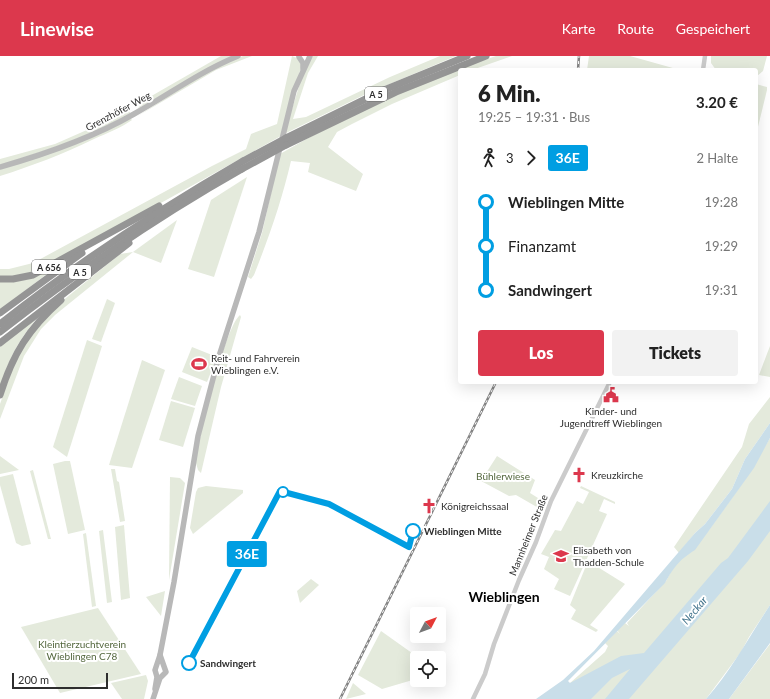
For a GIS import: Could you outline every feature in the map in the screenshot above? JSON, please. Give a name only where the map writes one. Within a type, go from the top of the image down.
[{"type":"highway","name":"A 5","points":[[0,324],[100,250],[189,193],[384,90],[467,56]]},
{"type":"highway","name":"A 5","points":[[286,142],[390,95],[486,56]]},
{"type":"highway","name":"A 5","points":[[0,332],[61,285],[243,165]]},
{"type":"highway","points":[[0,313],[113,231],[163,204],[189,193]]},
{"type":"highway","name":"A 5","points":[[0,342],[164,216]]},
{"type":"highway","name":"A 656","points":[[0,279],[22,278],[33,274],[113,231]]},
{"type":"highway","name":"A 5","points":[[0,395],[11,364],[25,337],[47,312],[91,273]]},
{"type":"main road","name":"Grenzhöfer Weg","points":[[0,167],[40,155],[84,138],[128,117],[216,66],[238,56]]},
{"type":"main road","points":[[160,666],[160,655],[198,436],[219,356],[259,232],[288,112],[308,57],[298,56]]},
{"type":"main road","points":[[298,56],[303,63],[302,70]]},
{"type":"main road","points":[[159,675],[155,670],[160,666]]},
{"type":"main road","points":[[153,699],[159,675],[166,671],[160,666]]},
{"type":"street","points":[[703,68],[705,56]]},
{"type":"street","name":"Mannheimer Straße","points":[[473,699],[485,674],[494,644],[519,580],[536,542],[551,501],[609,384]]},
{"type":"green space","points":[[221,56],[232,56],[137,109],[142,104],[141,102]]},
{"type":"green space","points":[[243,56],[252,56],[216,70],[136,117],[217,66]]},
{"type":"green space","points":[[292,56],[299,59],[302,64],[281,136],[107,233],[29,273],[16,276],[0,276],[0,269],[9,269],[33,263],[246,149],[251,134],[277,124]]},
{"type":"green space","points":[[313,56],[318,56],[308,73],[293,119],[306,117],[390,77],[440,56],[456,56],[366,94],[284,134],[302,77]]},
{"type":"green space","points":[[496,56],[512,56],[478,68],[463,68]]},
{"type":"green space","points":[[589,56],[630,56],[673,68],[587,68]]},
{"type":"green space","points":[[711,56],[767,56],[763,71],[758,75],[758,68],[715,68],[711,63]]},
{"type":"green space","points":[[458,70],[458,76],[392,104],[337,132],[328,147],[363,174],[356,191],[308,172],[310,163],[291,161],[265,247],[254,275],[251,279],[248,277],[262,233],[280,154],[359,112]]},
{"type":"green space","points":[[758,85],[767,87],[758,127]]},
{"type":"green space","points":[[130,111],[130,113],[114,122],[83,136],[50,149],[0,165],[0,159],[55,144]]},
{"type":"green space","points":[[130,118],[132,120],[123,126],[71,150],[0,176],[0,169]]},
{"type":"green space","points":[[247,177],[214,277],[188,269],[211,200]]},
{"type":"green space","points":[[177,220],[161,263],[133,252]]},
{"type":"green space","points":[[133,252],[55,315],[41,329],[24,356],[0,419],[0,404],[18,353],[50,311],[120,254]]},
{"type":"green space","points":[[56,267],[0,310],[0,281],[45,271]]},
{"type":"green space","points":[[107,299],[115,303],[101,342],[92,339]]},
{"type":"green space","points":[[41,313],[27,331],[11,357],[0,388],[0,347]]},
{"type":"green space","points":[[240,315],[241,317],[221,387],[201,473],[198,470],[196,463],[213,384],[227,340]]},
{"type":"green space","points":[[87,340],[102,346],[67,457],[53,447]]},
{"type":"green space","points":[[770,346],[770,377],[759,375]]},
{"type":"green space","name":"Reit- und Fahrverein Wieblingen e.V.","points":[[192,347],[217,357],[207,382],[182,372]]},
{"type":"green space","points":[[142,360],[165,370],[132,468],[109,465]]},
{"type":"green space","points":[[179,377],[202,386],[195,406],[171,399]]},
{"type":"green space","points":[[770,397],[770,423],[745,459],[732,489],[705,524],[695,533],[679,553],[674,547],[742,447],[749,424]]},
{"type":"green space","points":[[171,401],[195,408],[183,447],[159,440]]},
{"type":"green space","points":[[770,438],[770,605],[741,652],[706,699],[561,699],[570,683],[605,652],[608,646],[605,643],[617,631],[620,634],[617,630],[625,623],[629,626],[627,623],[666,581],[673,568],[681,558],[709,530],[744,481]]},
{"type":"green space","points":[[0,456],[19,470],[0,474]]},
{"type":"green space","name":"Bühlerwiese","points":[[497,456],[535,480],[530,493],[546,503],[542,510],[516,495],[509,496],[481,481]]},
{"type":"green space","points":[[70,461],[85,530],[68,534],[53,464]]},
{"type":"green space","points":[[111,469],[115,469],[117,481],[119,482],[125,521],[120,522]]},
{"type":"green space","points":[[33,470],[51,539],[48,539],[30,471]]},
{"type":"green space","points":[[13,474],[31,544],[22,546],[16,543],[0,485],[0,477]]},
{"type":"green space","points":[[170,477],[180,478],[185,483],[169,580]]},
{"type":"green space","points":[[206,486],[243,490],[243,493],[193,534],[190,528],[196,492],[198,488]]},
{"type":"green space","points":[[581,486],[615,502],[615,504],[604,499],[599,511],[607,514],[570,596],[554,589],[559,579],[544,569],[549,557],[541,554],[555,530],[561,531],[577,501],[583,504],[589,492],[580,488]]},
{"type":"green space","points":[[124,525],[130,598],[121,600],[115,527]]},
{"type":"green space","points":[[103,530],[112,602],[107,603],[99,531]]},
{"type":"green space","points":[[86,533],[96,606],[92,607],[83,534]]},
{"type":"green space","points":[[588,561],[625,584],[590,625],[598,630],[596,632],[571,619],[576,610],[570,605]]},
{"type":"green space","points":[[311,579],[319,585],[300,603],[297,591]]},
{"type":"green space","points":[[165,591],[161,616],[146,597]]},
{"type":"green space","name":"Kleintierzuchtverein Wieblingen C78","points":[[98,608],[141,674],[60,693],[21,627]]},
{"type":"green space","points":[[381,631],[410,652],[410,681],[382,689],[358,675]]},
{"type":"green space","points":[[770,644],[770,699],[729,699]]},
{"type":"green space","points":[[146,675],[148,681],[144,699],[122,699],[111,683]]},
{"type":"green space","points":[[353,683],[366,694],[346,699]]},
{"type":"water","name":"Neckar","points":[[770,423],[770,438],[754,468],[695,550],[674,568],[665,583],[568,681],[570,683],[621,656],[644,653],[721,563],[728,558],[770,501],[770,531],[748,561],[629,699],[605,699],[630,669],[612,678],[591,699],[536,699],[563,680],[594,651],[695,533],[705,524],[732,489],[745,459]]},
{"type":"water","points":[[770,605],[770,643],[729,699],[706,699],[732,665]]},
{"type":"railway","points":[[578,68],[579,56]]},
{"type":"railway","points":[[340,699],[495,384]]},
{"type":"bus line","name":"36E","points":[[189,663],[189,660],[222,603],[267,516],[270,513],[280,491],[329,504],[409,547],[413,531]]},
{"type":"place","name":"Reit- und Fahrverein Wieblingen e.V.","points":[[199,364]]},
{"type":"place","name":"Kinder- und Jugendtreff Wieblingen","points":[[611,395]]},
{"type":"place","name":"Kreuzkirche","points":[[579,475]]},
{"type":"place","name":"Königreichssaal","points":[[429,506]]},
{"type":"place","name":"Wieblingen Mitte","points":[[413,531]]},
{"type":"place","name":"Elisabeth von Thadden-Schule","points":[[561,556]]},
{"type":"place","name":"Sandwingert","points":[[189,663]]},
{"type":"district","name":"Wieblingen","points":[[504,596]]}]
